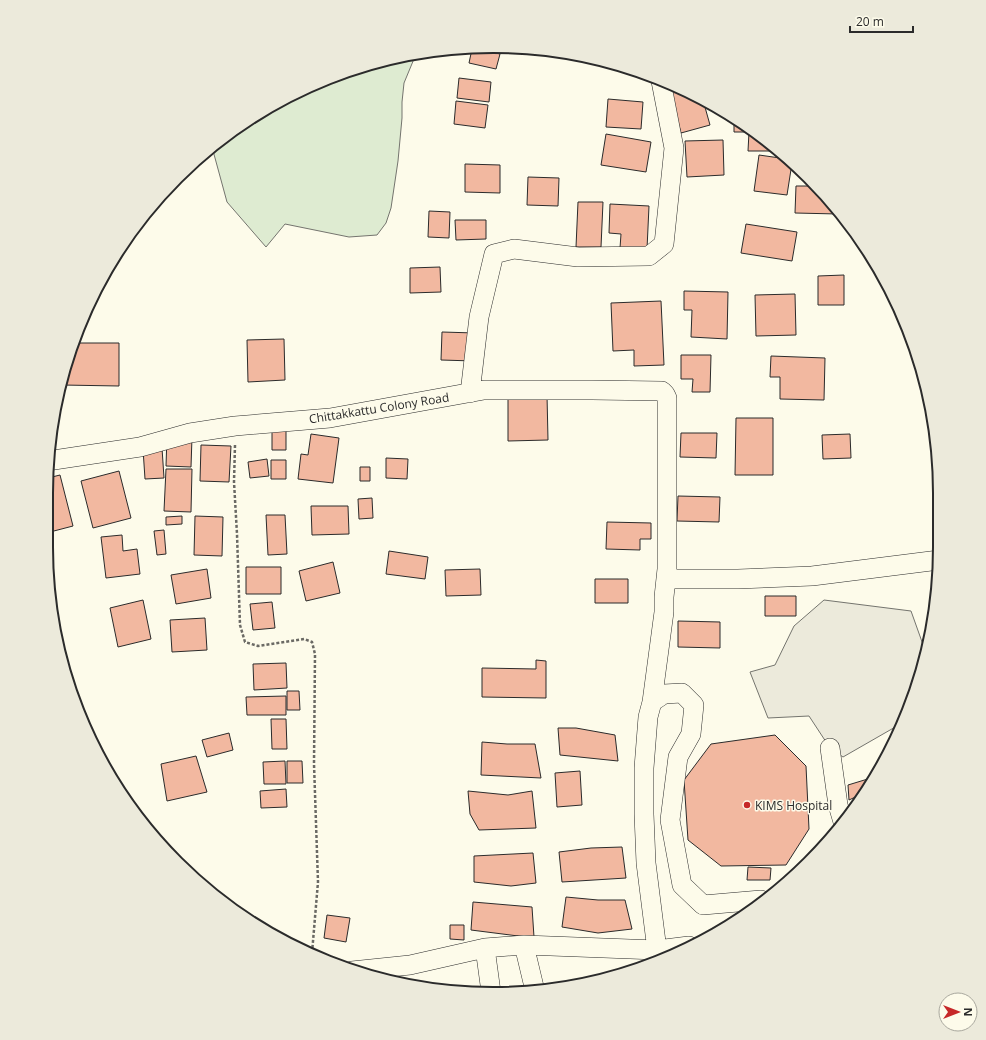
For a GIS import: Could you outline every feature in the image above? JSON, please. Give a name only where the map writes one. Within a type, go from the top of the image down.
[{"type":"street","points":[[470,392],[479,317],[494,254],[514,249],[578,257],[649,256],[664,244],[674,148],[662,86]]},
{"type":"street","name":"Chittakkattu Colony Road","points":[[54,460],[140,447],[190,434],[235,426],[330,418],[484,390],[592,390],[662,392],[667,398],[666,579]]},
{"type":"street","points":[[657,950],[646,863],[644,814],[645,761],[648,717],[652,702],[664,612],[666,579],[738,579],[812,576],[933,561]]},
{"type":"street","points":[[652,702],[664,694],[682,693],[694,705],[691,734],[678,757],[670,820],[682,885],[703,905],[755,901]]},
{"type":"street","points":[[830,748],[838,805],[841,816]]},
{"type":"street","points":[[524,945],[534,985]]},
{"type":"street","points":[[370,969],[410,965],[485,948],[524,945],[657,950],[675,948]]},
{"type":"street","points":[[485,948],[490,987]]},
{"type":"path","points":[[235,426],[234,482],[240,625],[245,642],[258,646],[304,639],[312,642],[315,654],[314,764],[318,882],[312,948]]},
{"type":"green space","points":[[413,60],[404,83],[398,161],[391,208],[386,223],[377,235],[349,237],[285,224],[266,247],[227,202],[214,153],[225,144],[249,127],[298,98],[352,76]]},
{"type":"shaded area","points":[[824,600],[911,611],[922,643],[910,688],[894,727],[843,757],[830,748],[809,716],[768,718],[750,672],[775,665],[794,626]]},
{"type":"building","points":[[471,54],[500,54],[496,69],[469,63]]},
{"type":"building","points":[[459,78],[491,82],[489,102],[457,98]]},
{"type":"building","points":[[669,90],[705,108],[710,125],[681,133]]},
{"type":"building","points":[[608,99],[643,102],[641,129],[606,127]]},
{"type":"building","points":[[456,101],[488,105],[485,128],[454,124]]},
{"type":"building","points":[[734,125],[744,132],[734,132]]},
{"type":"building","points":[[606,134],[651,142],[646,172],[601,165]]},
{"type":"building","points":[[749,135],[770,151],[748,151]]},
{"type":"building","points":[[723,140],[724,175],[687,177],[685,141]]},
{"type":"building","points":[[759,155],[778,158],[791,170],[787,195],[754,191]]},
{"type":"building","points":[[465,164],[500,165],[500,193],[465,192]]},
{"type":"building","points":[[528,177],[559,178],[558,206],[527,205]]},
{"type":"building","points":[[796,186],[808,186],[833,214],[795,213]]},
{"type":"building","points":[[578,202],[603,202],[601,247],[576,247]]},
{"type":"building","points":[[610,204],[649,206],[647,249],[620,248],[621,234],[609,233]]},
{"type":"building","points":[[429,211],[450,212],[449,238],[428,237]]},
{"type":"building","points":[[455,220],[486,220],[486,239],[456,240]]},
{"type":"building","points":[[746,224],[797,232],[792,261],[741,253]]},
{"type":"building","points":[[440,267],[441,292],[410,293],[410,268]]},
{"type":"building","points":[[844,275],[844,305],[818,305],[818,276]]},
{"type":"building","points":[[684,291],[728,292],[727,339],[691,337],[692,310],[684,310]]},
{"type":"building","points":[[795,294],[796,335],[756,336],[755,295]]},
{"type":"building","points":[[661,301],[664,365],[634,366],[634,350],[613,351],[611,303]]},
{"type":"building","points":[[442,332],[475,333],[474,361],[441,360]]},
{"type":"building","points":[[284,339],[285,380],[248,382],[247,340]]},
{"type":"building","points":[[79,343],[119,343],[119,386],[66,385]]},
{"type":"building","points":[[681,355],[711,355],[710,392],[692,392],[693,379],[681,379]]},
{"type":"building","points":[[771,356],[825,358],[824,400],[780,399],[780,377],[770,377]]},
{"type":"building","points":[[547,395],[548,440],[508,441],[508,396]]},
{"type":"building","points":[[736,418],[773,418],[773,475],[735,475]]},
{"type":"building","points":[[272,426],[286,426],[286,450],[272,450]]},
{"type":"building","points":[[681,433],[717,433],[716,458],[680,457]]},
{"type":"building","points":[[311,434],[339,438],[333,483],[298,479],[301,454],[308,455]]},
{"type":"building","points":[[850,434],[851,458],[823,459],[822,435]]},
{"type":"building","points":[[167,436],[192,437],[191,467],[166,466]]},
{"type":"building","points":[[201,445],[231,446],[229,482],[200,481]]},
{"type":"building","points":[[162,448],[164,478],[145,479],[143,449]]},
{"type":"building","points":[[386,458],[408,459],[407,479],[386,478]]},
{"type":"building","points":[[267,459],[269,476],[250,478],[248,462]]},
{"type":"building","points":[[271,460],[286,460],[286,479],[271,479]]},
{"type":"building","points":[[360,467],[370,467],[370,481],[360,481]]},
{"type":"building","points":[[166,469],[192,469],[191,512],[164,511]]},
{"type":"building","points":[[119,471],[131,518],[93,528],[81,481]]},
{"type":"building","points":[[60,475],[73,526],[53,531],[53,493],[54,477]]},
{"type":"building","points":[[678,496],[720,497],[719,522],[677,521]]},
{"type":"building","points":[[372,498],[373,518],[359,519],[358,499]]},
{"type":"building","points":[[311,506],[348,506],[349,534],[312,535]]},
{"type":"building","points":[[266,515],[285,515],[287,554],[268,555]]},
{"type":"building","points":[[182,516],[182,524],[166,525],[166,517]]},
{"type":"building","points":[[195,516],[223,517],[222,556],[194,555]]},
{"type":"building","points":[[607,522],[651,523],[651,539],[640,539],[640,550],[606,549]]},
{"type":"building","points":[[164,530],[166,554],[157,555],[154,531]]},
{"type":"building","points":[[122,535],[123,551],[137,549],[140,574],[106,578],[101,537]]},
{"type":"building","points":[[389,551],[428,557],[425,579],[386,574]]},
{"type":"building","points":[[333,562],[340,593],[306,601],[299,571]]},
{"type":"building","points":[[246,567],[281,567],[281,594],[246,594]]},
{"type":"building","points":[[207,569],[211,598],[176,604],[171,575]]},
{"type":"building","points":[[480,569],[481,595],[446,596],[445,570]]},
{"type":"building","points":[[595,579],[628,579],[628,603],[595,603]]},
{"type":"building","points":[[765,596],[796,596],[796,616],[765,616]]},
{"type":"building","points":[[143,600],[151,639],[118,647],[110,608]]},
{"type":"building","points":[[272,602],[275,628],[253,630],[250,604]]},
{"type":"building","points":[[205,618],[207,650],[172,652],[170,620]]},
{"type":"building","points":[[678,621],[720,622],[720,648],[678,647]]},
{"type":"building","points":[[536,660],[546,661],[546,698],[482,697],[482,668],[536,669]]},
{"type":"building","points":[[286,663],[287,688],[254,690],[253,664]]},
{"type":"building","points":[[287,691],[299,691],[300,710],[287,710]]},
{"type":"building","points":[[286,696],[286,715],[247,715],[246,697]]},
{"type":"building","points":[[271,719],[286,719],[287,749],[272,749]]},
{"type":"building","points":[[558,728],[576,728],[615,735],[618,761],[560,755]]},
{"type":"building","points":[[229,733],[233,750],[207,757],[202,740]]},
{"type":"building","name":"KIMS Hospital","points":[[775,735],[806,766],[809,829],[786,865],[721,866],[688,840],[684,780],[711,744]]},
{"type":"building","points":[[482,742],[535,744],[541,778],[481,775]]},
{"type":"building","points":[[196,756],[207,792],[167,801],[161,764]]},
{"type":"building","points":[[285,761],[286,784],[264,784],[263,762]]},
{"type":"building","points":[[287,761],[302,761],[303,783],[287,783]]},
{"type":"building","points":[[580,771],[582,805],[557,807],[555,773]]},
{"type":"building","points":[[866,779],[854,797],[849,800],[848,785]]},
{"type":"building","points":[[286,789],[287,807],[261,808],[260,791]]},
{"type":"building","points":[[468,791],[508,795],[532,791],[536,828],[479,830],[470,814]]},
{"type":"building","points":[[622,847],[626,878],[562,882],[559,852],[591,848]]},
{"type":"building","points":[[533,853],[536,883],[511,886],[474,882],[474,856]]},
{"type":"building","points":[[748,867],[771,868],[770,880],[747,880]]},
{"type":"building","points":[[566,897],[598,900],[625,900],[632,929],[598,933],[562,927]]},
{"type":"building","points":[[473,902],[532,907],[534,937],[471,930]]},
{"type":"building","points":[[327,915],[350,918],[346,942],[324,938]]},
{"type":"building","points":[[450,925],[464,925],[464,940],[450,939]]},
{"type":"place","name":"KIMS Hospital","points":[[747,805]]}]
